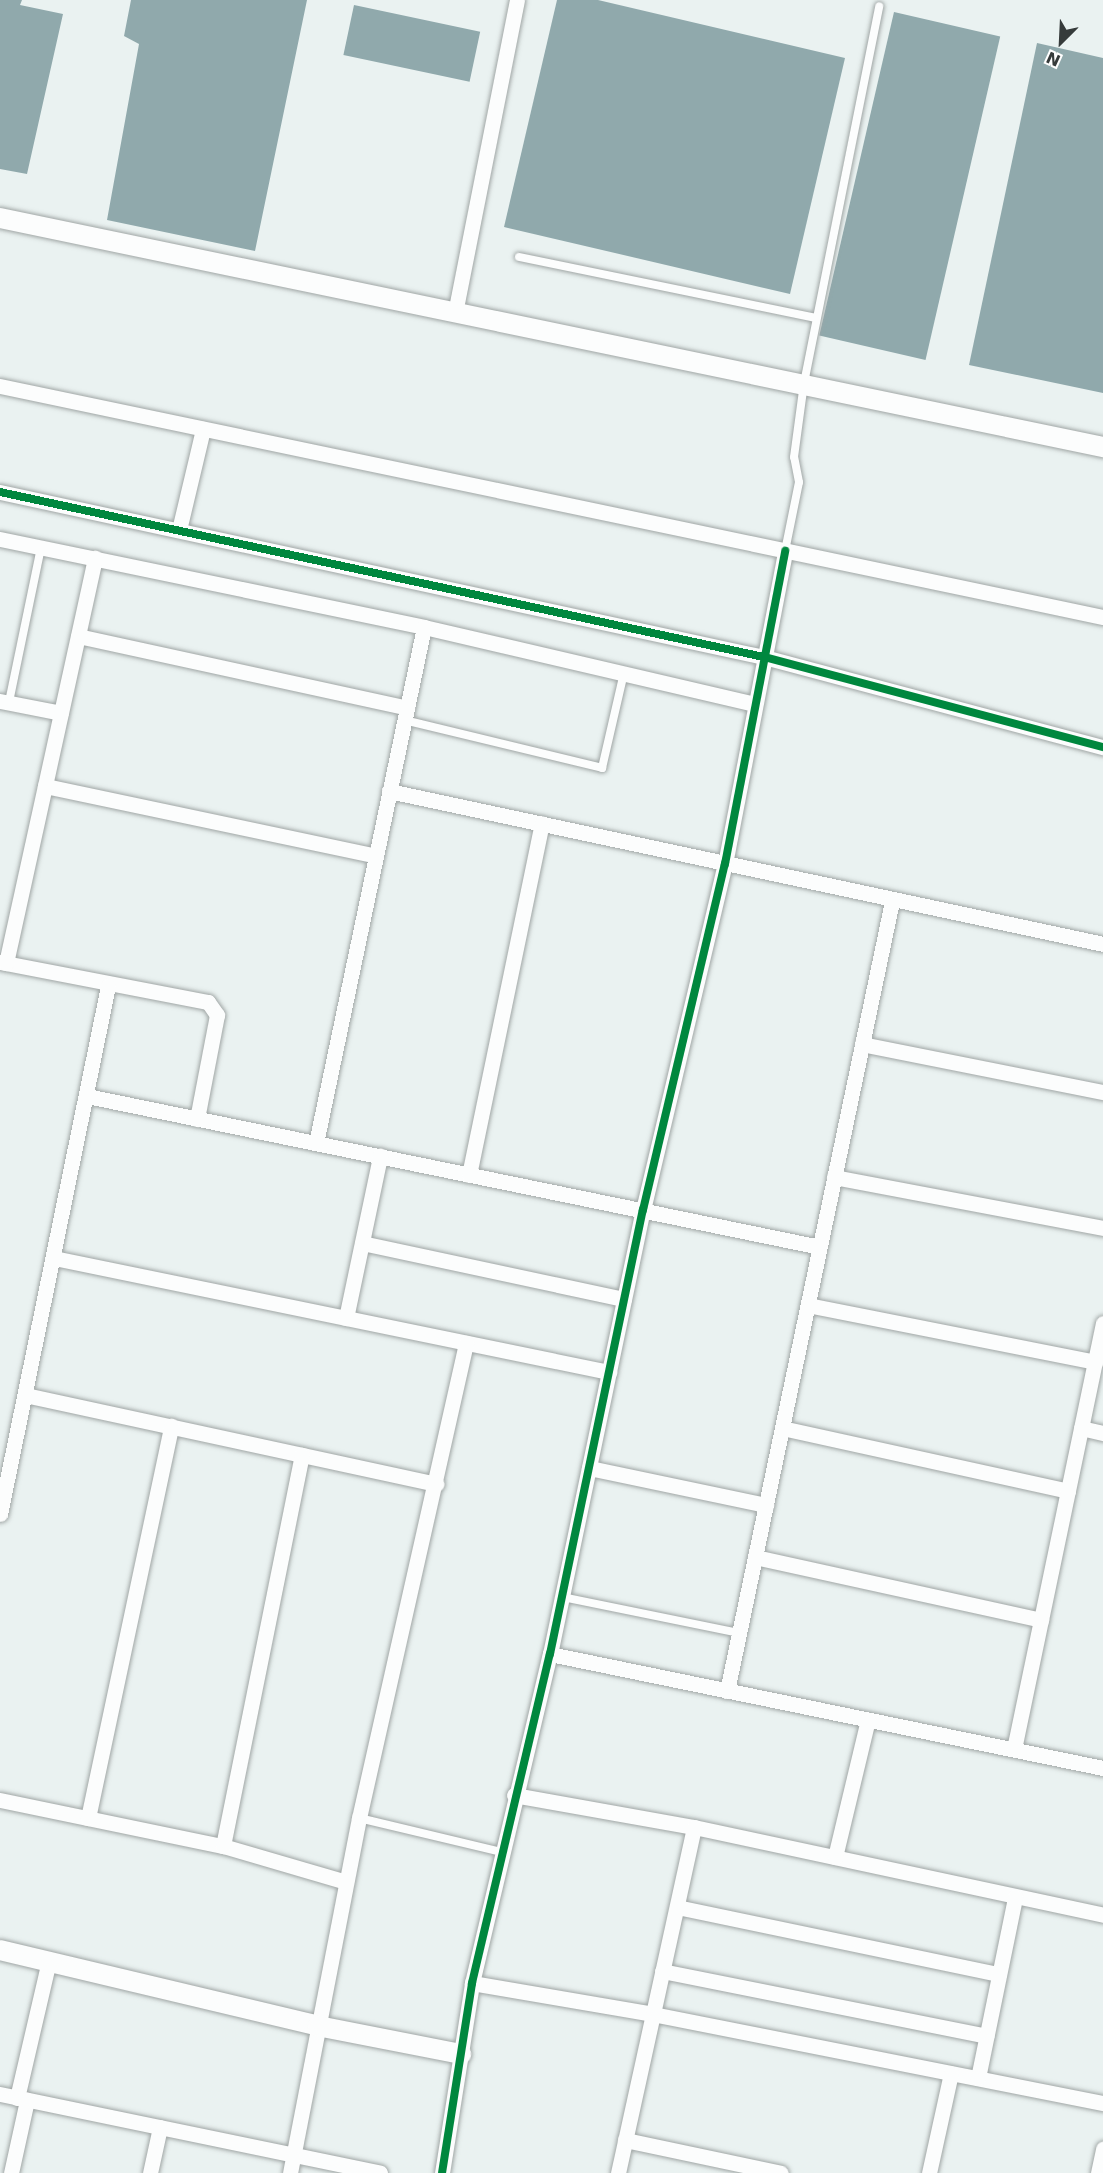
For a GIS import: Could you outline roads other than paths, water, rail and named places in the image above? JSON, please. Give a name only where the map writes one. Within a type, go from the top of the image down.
[{"type":"street","points":[[454,313],[517,0]]},
{"type":"street","points":[[0,218],[804,383],[1103,447]]},
{"type":"street","points":[[0,386],[1103,616]]},
{"type":"street","points":[[179,530],[203,429]]},
{"type":"street","points":[[0,492],[764,657],[1103,747]]},
{"type":"street","points":[[0,539],[424,627],[625,672],[754,704]]},
{"type":"street","points":[[442,2173],[472,1983],[514,1795],[550,1654],[643,1210],[725,864],[785,551]]},
{"type":"street","points":[[96,558],[3,963],[108,986],[208,1002],[217,1015],[197,1119]]},
{"type":"street","points":[[316,1143],[424,627]]},
{"type":"street","points":[[78,636],[406,714]]},
{"type":"street","points":[[4,701],[61,713]]},
{"type":"street","points":[[45,786],[376,856]]},
{"type":"street","points":[[389,791],[892,901],[1103,944]]},
{"type":"street","points":[[469,1175],[542,823]]},
{"type":"street","points":[[727,1691],[892,901]]},
{"type":"street","points":[[1,1506],[54,1258],[108,986]]},
{"type":"street","points":[[862,1044],[1103,1092]]},
{"type":"street","points":[[87,1096],[820,1247]]},
{"type":"street","points":[[346,1318],[380,1156]]},
{"type":"street","points":[[834,1177],[1103,1228]]},
{"type":"street","points":[[362,1243],[624,1299]]},
{"type":"street","points":[[54,1258],[609,1372]]},
{"type":"street","points":[[808,1305],[1095,1362]]},
{"type":"street","points":[[1014,1749],[1103,1323]]},
{"type":"street","points":[[290,2173],[359,1818],[436,1484],[466,1342]]},
{"type":"street","points":[[25,1395],[436,1484]]},
{"type":"street","points":[[88,1818],[171,1426]]},
{"type":"street","points":[[782,1428],[1068,1491]]},
{"type":"street","points":[[1081,1428],[1103,1433]]},
{"type":"street","points":[[223,1846],[302,1455]]},
{"type":"street","points":[[589,1468],[766,1504]]},
{"type":"street","points":[[755,1557],[1041,1620]]},
{"type":"street","points":[[550,1654],[1103,1768]]},
{"type":"street","points":[[835,1857],[868,1719]]},
{"type":"street","points":[[514,1795],[694,1827],[1103,1916]]},
{"type":"street","points":[[0,1800],[223,1846],[346,1882]]},
{"type":"street","points":[[618,2173],[694,1827]]},
{"type":"street","points":[[978,2078],[1015,1897]]},
{"type":"street","points":[[677,1907],[999,1974]]},
{"type":"street","points":[[0,1950],[318,2026],[461,2054]]},
{"type":"street","points":[[11,2173],[22,2099],[49,1960]]},
{"type":"street","points":[[662,1971],[987,2036]]},
{"type":"street","points":[[472,1983],[653,2014],[1103,2103]]},
{"type":"street","points":[[929,2173],[951,2073]]},
{"type":"street","points":[[0,2094],[380,2173]]},
{"type":"street","points":[[150,2173],[160,2127]]},
{"type":"street","points":[[625,2140],[757,2171],[781,2173]]},
{"type":"street","points":[[1098,2173],[1103,2149]]},
{"type":"lane","points":[[785,551],[799,482],[794,457],[804,383],[879,6]]},
{"type":"lane","points":[[519,257],[816,318]]},
{"type":"lane","points":[[4,701],[41,547]]},
{"type":"lane","points":[[406,714],[602,768],[625,672]]},
{"type":"lane","points":[[562,1597],[739,1633]]},
{"type":"lane","points":[[359,1818],[502,1852]]}]
